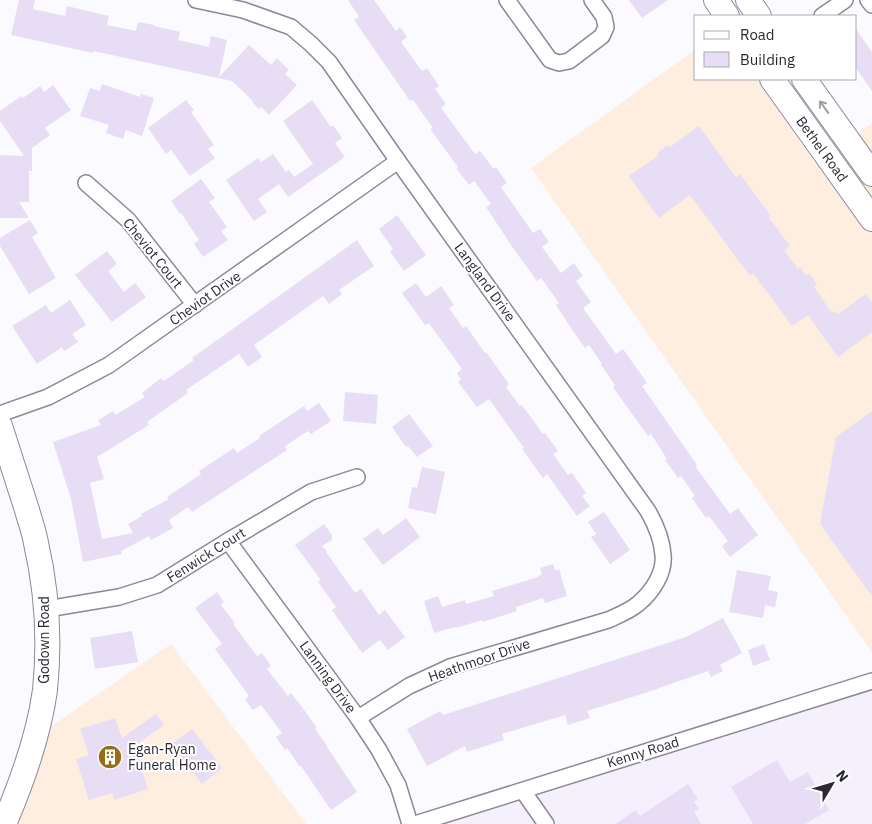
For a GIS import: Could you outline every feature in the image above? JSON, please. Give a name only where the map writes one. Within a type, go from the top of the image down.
[{"type":"main road","points":[[716,0],[726,15]]},
{"type":"main road","points":[[748,0],[758,15]]},
{"type":"main road","name":"Bethel Road","points":[[773,80],[872,219]]},
{"type":"main road","name":"Bethel Road","points":[[805,80],[872,174]]},
{"type":"main road","name":"Godown Road","points":[[0,426],[36,540],[47,609],[47,651],[44,691],[35,739],[24,774],[4,824]]},
{"type":"street","name":"Langland Drive","points":[[196,0],[243,10],[292,27],[329,62],[648,511],[656,525],[661,540],[664,557],[661,574],[651,590],[639,603],[625,613],[608,620]]},
{"type":"street","points":[[507,0],[550,60],[560,63],[569,61],[602,36],[606,27],[604,17],[592,0]]},
{"type":"street","points":[[823,15],[845,0]]},
{"type":"street","points":[[868,0],[872,5]]},
{"type":"street","name":"Cheviot Drive","points":[[0,414],[48,397],[109,366],[398,161]]},
{"type":"street","name":"Cheviot Court","points":[[86,183],[128,220],[195,305]]},
{"type":"street","name":"Fenwick Court","points":[[47,609],[119,597],[157,585],[311,492],[357,477]]},
{"type":"street","name":"Lanning Drive","points":[[228,541],[358,718],[379,750],[398,785],[410,824]]},
{"type":"street","name":"Heathmoor Drive","points":[[358,718],[409,686],[450,667],[608,620]]},
{"type":"street","name":"Kenny Road","points":[[415,824],[872,681]]},
{"type":"street","points":[[523,791],[546,824]]},
{"type":"shaded area","points":[[694,50],[694,80],[758,80],[815,164],[872,123],[872,652],[531,168]]},
{"type":"shaded area","points":[[171,644],[306,824],[0,824],[0,801],[13,802],[34,738]]},
{"type":"shaded area","points":[[872,682],[872,824],[420,824]]},
{"type":"building","points":[[19,0],[35,0],[33,9],[65,16],[67,6],[109,16],[107,25],[136,31],[138,22],[154,25],[180,32],[178,40],[209,47],[211,36],[227,40],[219,77],[249,45],[271,65],[277,58],[289,70],[285,74],[297,85],[269,115],[261,107],[259,109],[232,81],[11,35]]},
{"type":"building","points":[[348,0],[374,0],[396,31],[400,27],[407,37],[401,42],[422,71],[427,68],[439,86],[435,89],[446,104],[441,108],[475,154],[480,151],[494,169],[496,167],[507,183],[501,187],[533,233],[540,229],[549,242],[542,247],[561,273],[574,263],[583,276],[576,281],[591,302],[583,308],[616,354],[623,349],[647,383],[642,386],[697,465],[695,466],[730,514],[738,508],[758,535],[730,557],[722,546],[728,541],[709,516],[706,518],[692,498],[695,496],[681,476],[678,478],[665,460],[667,459],[651,434],[648,436],[622,400],[613,387],[615,385],[589,345],[585,348],[556,305],[559,303],[541,278],[537,281],[513,248],[486,207],[491,204],[474,181],[469,185],[456,168],[458,167],[430,129],[433,128],[413,100],[410,101],[354,20],[359,17]]},
{"type":"building","points":[[629,0],[668,0],[642,18]]},
{"type":"building","points":[[857,30],[872,52],[872,91],[857,69]]},
{"type":"building","points":[[102,84],[140,97],[141,94],[154,98],[142,136],[126,130],[123,139],[106,133],[109,125],[80,116],[90,88],[100,91]]},
{"type":"building","points":[[53,85],[71,110],[45,128],[50,135],[32,148],[32,171],[29,171],[29,202],[19,202],[29,218],[0,218],[0,155],[24,156],[0,121],[0,111],[21,96],[23,98],[40,86],[44,92]]},
{"type":"building","points":[[186,100],[194,110],[191,112],[214,145],[208,149],[215,158],[190,176],[171,150],[166,154],[148,128]]},
{"type":"building","points":[[312,100],[331,127],[333,125],[342,138],[335,143],[345,157],[288,197],[279,184],[258,199],[267,212],[254,221],[226,180],[258,158],[261,162],[273,154],[286,172],[289,170],[294,177],[313,164],[283,121]]},
{"type":"building","points":[[699,126],[736,177],[740,174],[771,216],[769,218],[790,246],[784,250],[798,269],[800,267],[806,276],[809,273],[817,284],[814,287],[832,313],[835,311],[838,314],[866,294],[872,303],[872,332],[838,357],[808,315],[792,326],[753,273],[750,276],[690,195],[659,218],[629,176],[659,155],[657,153],[668,145],[670,147]]},
{"type":"building","points":[[201,179],[215,198],[209,202],[227,227],[221,231],[228,240],[203,257],[194,244],[199,240],[171,201]]},
{"type":"building","points":[[397,215],[426,255],[404,271],[390,252],[393,249],[379,229]]},
{"type":"building","points":[[30,220],[38,233],[32,237],[56,278],[29,294],[0,246],[0,238]]},
{"type":"building","points":[[357,240],[374,266],[339,290],[342,294],[329,304],[323,296],[254,345],[262,357],[248,367],[239,354],[186,390],[188,393],[147,422],[149,425],[97,457],[104,479],[90,483],[102,539],[133,533],[128,524],[142,516],[141,514],[169,499],[167,497],[201,474],[199,471],[234,448],[237,453],[304,406],[307,411],[319,403],[331,421],[311,434],[308,431],[285,446],[287,450],[192,512],[188,507],[169,520],[173,528],[151,540],[149,536],[121,551],[122,554],[83,562],[71,499],[53,442],[101,425],[98,420],[113,411],[115,415],[145,397],[142,393],[161,378],[164,381],[194,360],[192,358]]},
{"type":"building","points":[[107,251],[117,264],[108,271],[124,292],[135,283],[146,297],[112,322],[75,275]]},
{"type":"building","points":[[416,283],[426,297],[441,286],[454,305],[449,308],[463,328],[466,326],[509,384],[506,387],[558,451],[553,454],[568,475],[572,473],[586,493],[582,496],[590,506],[577,516],[547,474],[543,478],[489,399],[477,407],[458,382],[461,380],[457,373],[462,369],[429,323],[425,325],[402,293]]},
{"type":"building","points":[[70,300],[86,325],[72,334],[78,342],[64,351],[62,347],[37,364],[12,326],[46,305],[51,313]]},
{"type":"building","points":[[345,392],[378,395],[376,424],[343,421]]},
{"type":"building","points":[[872,411],[872,596],[820,524],[836,437]]},
{"type":"building","points":[[409,414],[433,446],[417,457],[408,446],[406,447],[392,427]]},
{"type":"building","points":[[422,467],[445,472],[436,514],[408,508],[412,487],[417,488]]},
{"type":"building","points":[[604,512],[630,550],[610,564],[591,537],[596,534],[588,522]]},
{"type":"building","points":[[406,518],[420,537],[383,565],[363,539],[378,528],[383,535]]},
{"type":"building","points":[[324,524],[332,535],[332,540],[322,546],[355,593],[361,589],[379,615],[385,610],[405,637],[388,650],[380,640],[362,653],[332,610],[336,607],[318,582],[321,580],[295,545]]},
{"type":"building","points":[[553,564],[555,570],[559,569],[567,596],[545,603],[543,598],[516,607],[517,611],[483,622],[482,620],[434,633],[424,601],[438,596],[442,607],[465,600],[466,604],[494,596],[492,591],[538,577],[542,574],[540,568]]},
{"type":"building","points":[[737,570],[771,576],[768,590],[778,592],[775,607],[765,605],[763,618],[729,612]]},
{"type":"building","points":[[217,592],[224,602],[221,605],[235,623],[233,624],[257,656],[262,653],[271,666],[267,669],[288,696],[291,693],[302,707],[357,792],[331,810],[301,766],[287,748],[285,750],[276,737],[282,733],[261,705],[253,710],[245,700],[249,696],[215,649],[222,644],[195,608]]},
{"type":"building","points":[[723,618],[742,653],[720,665],[723,671],[711,677],[708,671],[587,711],[590,718],[568,725],[565,715],[502,734],[504,740],[467,752],[465,746],[427,766],[407,729],[440,711],[443,715],[686,637]]},
{"type":"building","points":[[132,631],[138,662],[95,669],[90,638]]},
{"type":"building","points":[[764,644],[770,660],[753,666],[748,650]]},
{"type":"building","name":"Egan-Ryan Funeral Home","points":[[156,714],[164,725],[134,746],[148,789],[114,800],[112,793],[89,800],[76,759],[89,755],[80,729],[115,718],[122,738]]},
{"type":"building","points":[[192,729],[222,768],[202,784],[172,744]]},
{"type":"building","points":[[777,760],[790,782],[808,772],[829,810],[805,824],[753,824],[731,787]]},
{"type":"building","points":[[688,784],[698,799],[694,802],[699,809],[694,812],[701,824],[615,824],[636,810],[640,816]]},
{"type":"place","name":"Egan-Ryan Funeral Home","points":[[110,757]]}]
